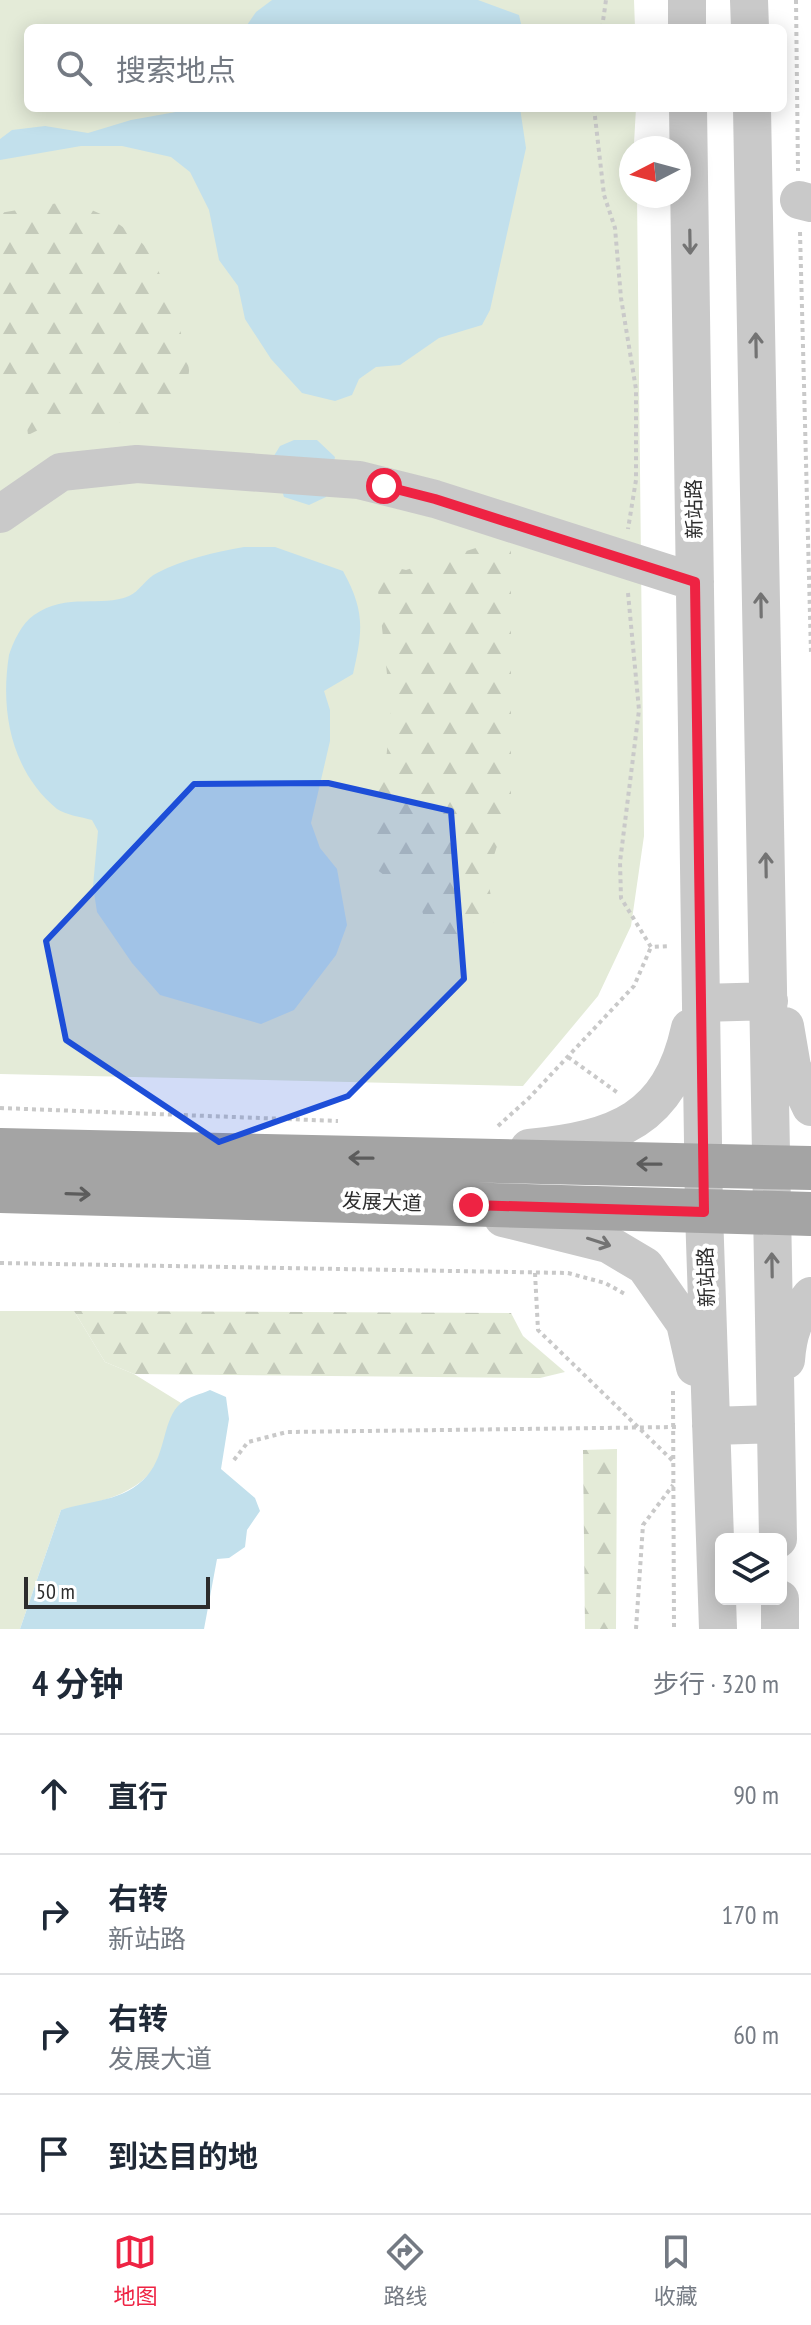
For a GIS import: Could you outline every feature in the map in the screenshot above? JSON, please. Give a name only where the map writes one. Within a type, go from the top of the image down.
[{"type":"main road","points":[[0,1150],[792,1167]]},
{"type":"main road","name":"发展大道","points":[[0,1191],[791,1214]]},
{"type":"street","points":[[687,0],[687,24]]},
{"type":"street","points":[[749,0],[750,24]]},
{"type":"street","name":"新站路","points":[[688,112],[695,582],[686,924],[701,1003],[704,1212],[697,1426],[713,1497],[718,1629]]},
{"type":"street","points":[[752,112],[769,1001],[792,1167],[776,1424],[778,1521]]},
{"type":"street","points":[[0,514],[61,472],[137,464],[359,480],[435,499],[695,582]]},
{"type":"street","points":[[414,1159],[568,1144],[610,1134],[647,1112],[668,1088],[682,1063],[692,1021],[686,924]]},
{"type":"street","points":[[768,930],[792,1067],[811,1107]]},
{"type":"street","points":[[701,1003],[769,1001]]},
{"type":"street","points":[[413,1203],[553,1229],[608,1244],[645,1266],[685,1323],[697,1426],[776,1424]]},
{"type":"street","points":[[778,1521],[787,1337],[795,1316],[811,1296]]},
{"type":"street","points":[[780,1605],[780,1629]]},
{"type":"path","points":[[603,24],[606,0]]},
{"type":"path","points":[[796,0],[805,202],[811,653]]},
{"type":"path","points":[[672,946],[686,924]]},
{"type":"path","points":[[512,1127],[498,1127],[634,986],[651,947]]},
{"type":"path","points":[[568,1057],[621,1096]]},
{"type":"path","points":[[0,1108],[342,1121]]},
{"type":"path","points":[[0,1263],[568,1273],[605,1283],[628,1296]]},
{"type":"path","points":[[535,1273],[538,1330],[675,1463]]},
{"type":"path","points":[[673,1390],[697,1426]]},
{"type":"path","points":[[234,1460],[248,1442],[287,1432],[697,1426]]},
{"type":"path","points":[[674,1629],[675,1463],[697,1426]]},
{"type":"path","points":[[636,1629],[643,1525],[674,1483]]},
{"type":"highlighted area","points":[[328,783],[451,811],[464,979],[348,1096],[219,1142],[66,1040],[46,941],[194,784]]},
{"type":"green space","points":[[0,0],[634,0],[635,24],[24,24],[24,112],[636,112],[634,136],[619,136],[619,208],[637,208],[644,836],[631,926],[598,996],[523,1086],[0,1074]]},
{"type":"green space","points":[[58,203],[82,207],[104,216],[144,245],[172,306],[188,360],[189,374],[180,397],[161,410],[91,429],[67,416],[28,435],[25,410],[0,383],[0,213]]},
{"type":"green space","points":[[498,541],[511,547],[511,798],[489,877],[497,920],[468,938],[433,942],[409,874],[392,881],[376,869],[376,789],[385,770],[391,711],[375,563],[406,570]]},
{"type":"green space","points":[[0,1311],[74,1311],[105,1362],[134,1374],[181,1403],[172,1420],[164,1449],[147,1476],[135,1486],[107,1499],[61,1510],[20,1629],[0,1629]]},
{"type":"green space","points":[[74,1311],[511,1313],[523,1336],[565,1372],[540,1378],[134,1374],[105,1362]]},
{"type":"green space","points":[[617,1449],[616,1629],[585,1629],[583,1450]]},
{"type":"water","points":[[272,0],[478,0],[519,15],[521,24],[248,24],[256,12]]},
{"type":"water","points":[[176,112],[521,112],[526,148],[490,310],[482,325],[439,338],[400,365],[376,367],[359,379],[352,395],[335,401],[302,393],[271,359],[245,319],[238,286],[219,260],[209,210],[190,172],[171,157],[122,146],[81,146],[0,160],[0,139],[12,130],[45,126],[88,133],[131,120]]},
{"type":"water","points":[[294,440],[317,440],[335,457],[326,497],[309,505],[284,497],[272,459],[280,446]]},
{"type":"water","points":[[244,547],[275,547],[343,571],[355,598],[360,621],[353,674],[324,691],[330,710],[330,741],[311,823],[320,848],[337,869],[347,925],[336,955],[294,1010],[261,1024],[160,995],[132,963],[97,912],[93,886],[98,831],[92,820],[57,809],[29,777],[12,739],[6,697],[9,655],[18,633],[34,615],[59,604],[107,601],[129,596],[153,575],[167,568]]},
{"type":"water","points":[[210,1390],[226,1397],[229,1419],[221,1469],[255,1498],[260,1511],[247,1530],[245,1547],[229,1558],[217,1559],[204,1629],[20,1629],[61,1510],[117,1496],[138,1485],[158,1457],[175,1410],[187,1399]]},
{"type":"route","points":[[384,486],[435,499],[695,582],[704,1212],[471,1205]]}]
